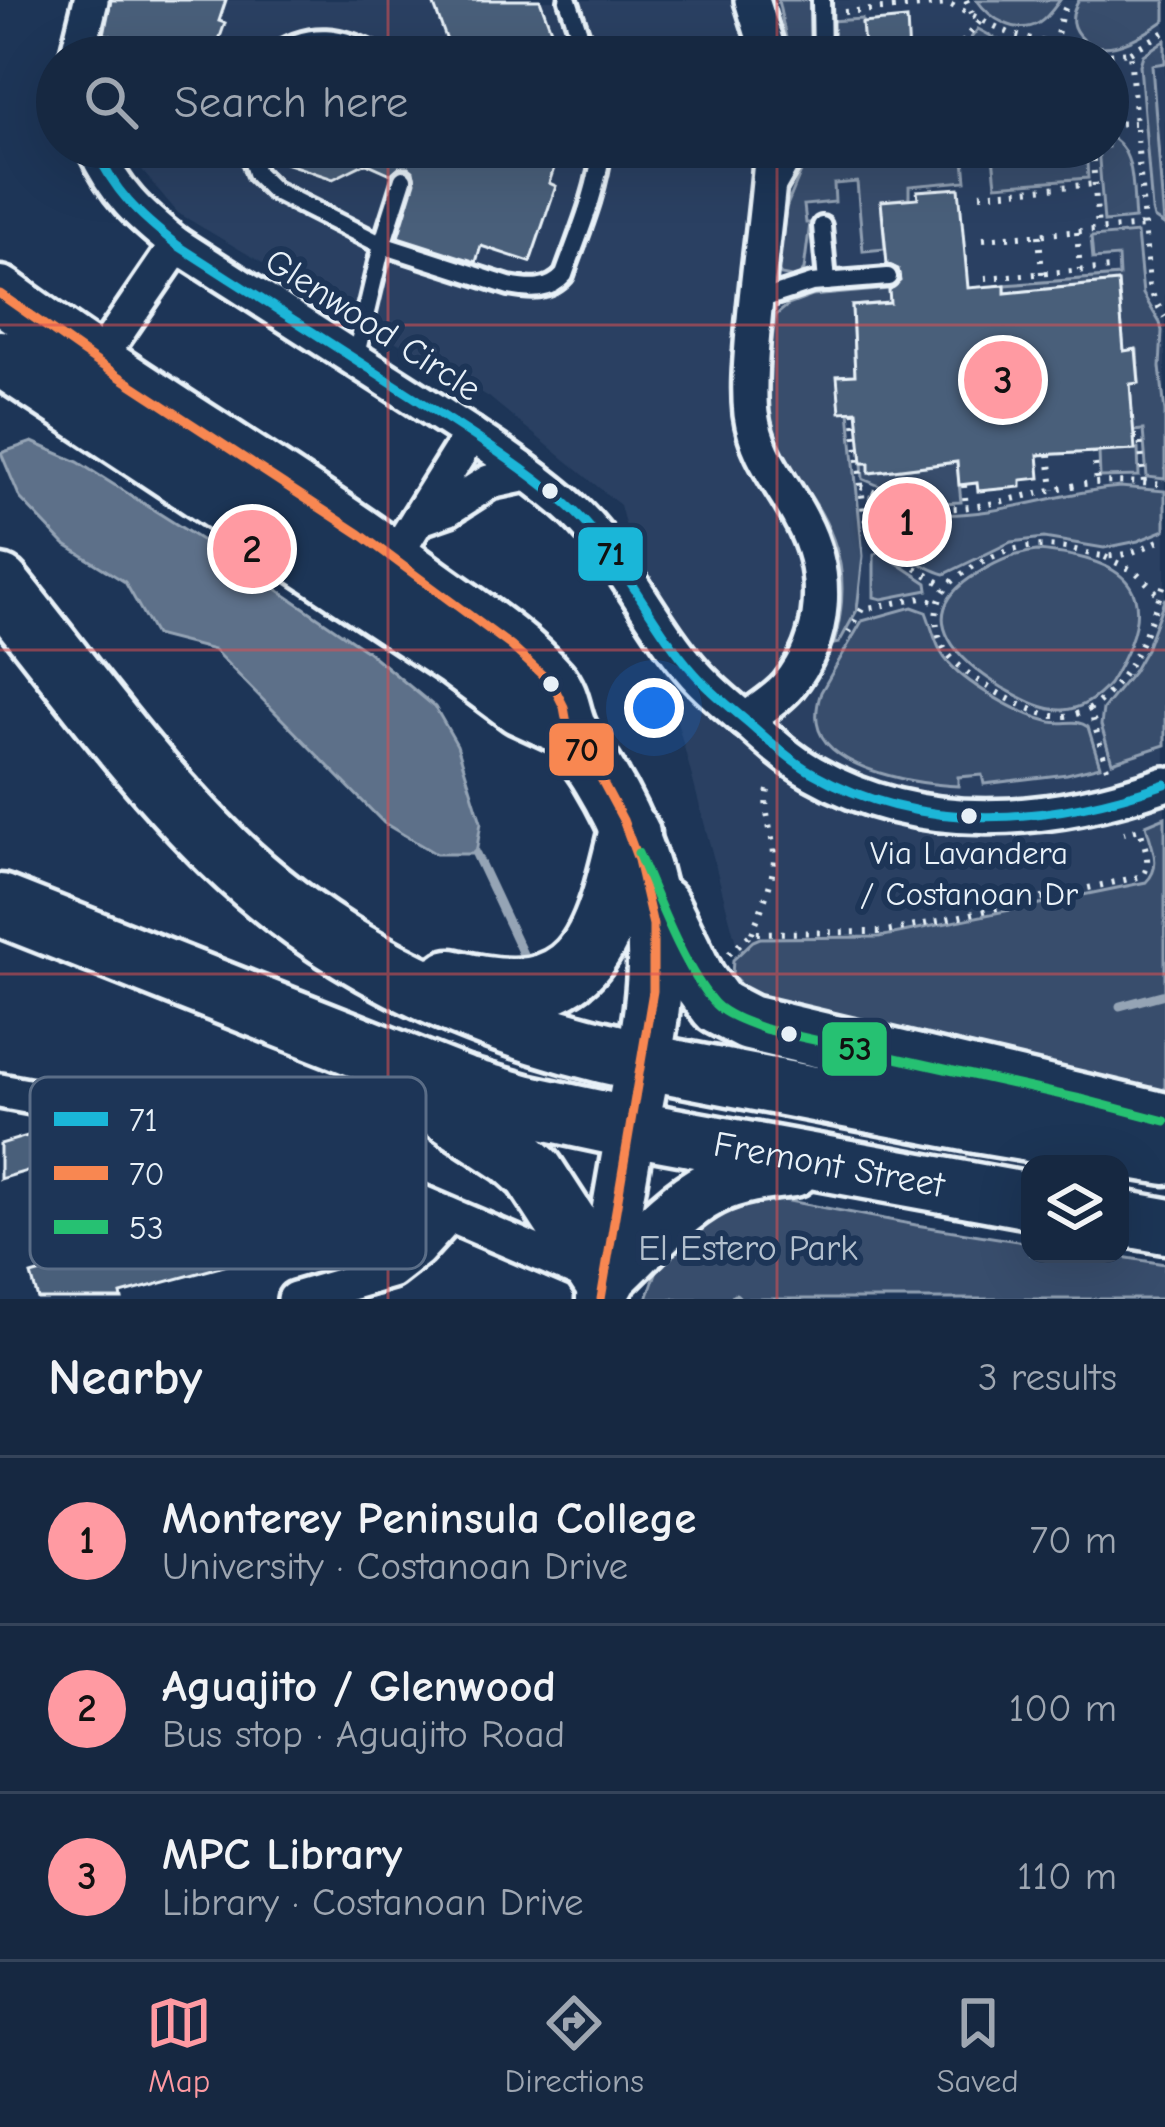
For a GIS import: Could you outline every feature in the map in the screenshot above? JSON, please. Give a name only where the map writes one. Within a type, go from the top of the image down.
[{"type":"highway","points":[[0,586],[159,782],[224,854],[300,917],[405,981],[493,1019],[642,1061]]},
{"type":"highway","points":[[353,953],[484,988],[521,989],[558,980],[584,960],[601,932],[629,834]]},
{"type":"highway","points":[[0,905],[492,1096],[631,1128]]},
{"type":"highway","points":[[338,1040],[394,1077]]},
{"type":"highway","points":[[426,1099],[524,1164],[543,1184],[603,1290]]},
{"type":"main road","points":[[0,294],[392,559],[530,662],[553,685],[568,729],[607,787],[688,960],[718,1007],[765,1029],[1165,1120]]},
{"type":"main road","points":[[0,358],[392,559]]},
{"type":"main road","points":[[603,1290],[653,991],[655,947],[645,882],[629,834]]},
{"type":"main road","name":"Fremont Street","points":[[642,1061],[1165,1157]]},
{"type":"main road","name":"Fremont Street","points":[[631,1128],[1021,1199]]},
{"type":"main road","points":[[603,1290],[674,1216],[713,1187],[763,1173],[830,1165]]},
{"type":"main road","points":[[1129,1220],[1165,1226]]},
{"type":"street","points":[[82,36],[91,0]]},
{"type":"street","points":[[757,3],[765,36]]},
{"type":"street","name":"Glenwood Circle","points":[[103,168],[142,218],[177,244],[470,434],[392,559]]},
{"type":"street","points":[[745,720],[789,685],[812,643],[822,598],[816,550],[763,458],[750,389],[770,168]]},
{"type":"street","points":[[97,362],[177,244]]},
{"type":"street","points":[[470,434],[569,506],[695,675],[812,772],[890,806],[928,814],[1005,818],[1114,800],[1165,784]]},
{"type":"street","points":[[392,559],[447,509],[490,482],[527,474]]},
{"type":"street","points":[[0,1090],[30,1096]]},
{"type":"street","points":[[426,1206],[603,1290]]},
{"type":"street","points":[[426,1241],[449,1216]]},
{"type":"street","points":[[295,1299],[394,1269]]},
{"type":"lane","points":[[568,0],[580,36]]},
{"type":"lane","points":[[254,168],[273,190],[382,245],[529,290],[544,288],[564,275],[600,168]]},
{"type":"lane","points":[[765,208],[793,168]]},
{"type":"lane","points":[[355,359],[403,179]]},
{"type":"lane","points":[[822,226],[827,282]]},
{"type":"lane","points":[[756,301],[812,283],[888,277]]},
{"type":"path","points":[[966,0],[971,13]]},
{"type":"path","points":[[1056,36],[1069,0]]},
{"type":"path","points":[[822,7],[951,2],[1019,36]]},
{"type":"path","points":[[968,36],[981,20]]},
{"type":"path","points":[[1165,32],[1130,52],[1149,285],[1165,317]]},
{"type":"path","points":[[1129,123],[1134,123]]},
{"type":"path","points":[[1094,168],[1098,230]]},
{"type":"path","points":[[980,194],[1095,184]]},
{"type":"path","points":[[983,239],[1144,226]]},
{"type":"path","points":[[1077,231],[1079,270]]},
{"type":"path","points":[[1039,235],[1042,274]]},
{"type":"path","points":[[985,278],[1111,268]]},
{"type":"path","points":[[854,411],[863,514],[874,537],[946,587]]},
{"type":"path","points":[[1134,437],[1140,437],[1144,483]]},
{"type":"path","points":[[1094,452],[1097,483]]},
{"type":"path","points":[[1049,454],[1053,490]]},
{"type":"path","points":[[861,487],[919,507],[966,507],[1097,483],[1165,484]]},
{"type":"path","points":[[964,484],[966,507]]},
{"type":"path","points":[[1103,556],[1132,552],[1165,538]]},
{"type":"path","points":[[1160,596],[1136,572],[1103,556],[1054,546],[1019,547],[971,568],[946,587],[938,602],[938,626],[944,648],[974,676],[1044,714],[1072,716],[1106,697],[1130,666],[1160,596],[1165,581]]},
{"type":"path","points":[[841,646],[862,609],[922,598],[938,602]]},
{"type":"path","points":[[1090,710],[1107,768]]},
{"type":"path","points":[[729,955],[752,933],[773,869],[765,808],[771,782]]},
{"type":"path","points":[[752,933],[892,930],[1134,879],[1146,871],[1147,856],[1140,829],[1124,833]]},
{"type":"shaded area","points":[[107,0],[1165,0],[1165,1098],[754,1011],[620,505],[489,397],[178,213],[140,168],[1129,168],[1129,36],[95,36]]},
{"type":"shaded area","points":[[32,442],[78,462],[247,569],[366,650],[435,707],[457,745],[481,822],[476,854],[436,854],[384,823],[214,650],[155,635],[125,582],[64,544],[20,498],[1,453]]},
{"type":"green space","points":[[778,0],[813,0],[814,36],[786,36]]},
{"type":"green space","points":[[977,0],[1060,0],[1042,21],[1022,27],[996,19]]},
{"type":"green space","points":[[1079,0],[1165,0],[1165,20],[1129,41],[1129,36],[1080,36],[1073,13]]},
{"type":"green space","points":[[862,19],[863,36],[830,36],[830,21]]},
{"type":"green space","points":[[1165,40],[1165,63],[1152,65],[1164,225],[1152,210],[1140,65],[1143,55]]},
{"type":"green space","points":[[1129,166],[1135,219],[1104,222],[1100,168]]},
{"type":"green space","points":[[803,168],[965,168],[966,181],[909,186],[909,198],[881,201],[885,249],[863,251],[857,182],[834,184],[835,202],[804,205],[806,223],[810,223],[804,270],[797,278],[778,271],[786,208]]},
{"type":"green space","points":[[994,168],[1087,168],[1088,178],[996,185]]},
{"type":"green space","points":[[1137,233],[1143,294],[1162,331],[1165,479],[1147,477],[1143,430],[1133,431],[1130,384],[1139,383],[1137,350],[1124,351],[1118,283],[1005,293],[1005,285],[1119,276],[1118,257],[1093,259],[1091,237]]},
{"type":"green space","points":[[889,289],[890,303],[852,306],[855,375],[838,376],[849,411],[863,556],[857,610],[834,644],[842,603],[840,565],[820,511],[786,464],[775,437],[768,385],[773,332],[776,315],[812,296]]},
{"type":"green space","points":[[1138,449],[1139,476],[1100,477],[1099,452]]},
{"type":"green space","points":[[957,462],[961,502],[923,500],[863,479],[862,463],[869,463],[870,473]]},
{"type":"green space","points":[[1120,487],[1165,491],[1165,530],[1104,548],[1044,538],[1011,542],[945,574],[894,547],[877,532],[868,514],[870,496],[925,513],[957,514]]},
{"type":"green space","points":[[879,551],[927,583],[928,590],[874,597],[874,555]]},
{"type":"green space","points":[[1037,551],[1097,562],[1130,587],[1136,604],[1126,653],[1109,684],[1088,702],[1070,709],[1039,706],[987,678],[959,653],[944,624],[953,593],[970,578],[1002,560]]},
{"type":"green space","points":[[1165,598],[1165,745],[1112,762],[1101,725],[1103,709],[1146,649]]},
{"type":"green space","points":[[912,607],[926,612],[944,657],[978,687],[1038,718],[1088,727],[1100,766],[984,784],[982,775],[958,777],[958,786],[901,779],[842,756],[819,730],[821,692],[862,621]]},
{"type":"green space","points":[[1165,817],[1165,1106],[754,1011],[759,995],[732,976],[733,960],[760,938],[879,937],[1146,882],[1155,862],[1146,825]]},
{"type":"green space","name":"El Estero Park","points":[[752,1194],[1021,1242],[1021,1263],[1129,1263],[1129,1258],[1165,1264],[1165,1299],[647,1299],[659,1264],[676,1240]]},
{"type":"building","points":[[111,0],[226,0],[219,21],[225,23],[220,36],[104,34]]},
{"type":"building","points":[[432,0],[540,0],[553,36],[445,36]]},
{"type":"building","points":[[907,19],[908,36],[863,36],[862,23]]},
{"type":"building","points":[[300,168],[356,168],[333,179]]},
{"type":"building","points":[[409,168],[554,168],[549,183],[556,186],[530,262],[481,246],[476,262],[398,237],[415,182]]},
{"type":"building","points":[[959,188],[968,288],[1005,285],[1005,293],[1118,282],[1124,351],[1136,349],[1139,383],[1130,384],[1135,450],[1038,455],[1040,478],[1021,480],[1021,487],[978,491],[977,483],[959,485],[957,462],[869,473],[869,463],[862,463],[857,411],[840,412],[837,376],[855,375],[852,306],[890,303],[889,290],[900,281],[898,269],[887,264],[881,201],[918,198],[917,191]]},
{"type":"building","points":[[30,1135],[30,1170],[0,1179],[0,1144]]},
{"type":"building","points":[[51,1269],[213,1269],[121,1294],[122,1299],[38,1299],[31,1275]]},
{"type":"waterway","points":[[476,854],[530,969]]},
{"type":"waterway","points":[[1120,1006],[1165,994]]},
{"type":"transit line","name":"71","points":[[105,168],[129,202],[177,245],[471,434],[563,501],[617,562],[695,674],[813,773],[898,806],[987,817],[1077,808],[1165,784]]},
{"type":"transit line","name":"70","points":[[0,294],[360,534],[511,646],[553,685],[568,729],[623,820],[653,925],[653,991],[601,1299]]},
{"type":"transit line","name":"53","points":[[638,853],[693,972],[715,1004],[732,1016],[765,1029],[1165,1121]]},
{"type":"place","name":"MPC Library","points":[[1003,380]]},
{"type":"place","name":"Monterey Peninsula College","points":[[907,522]]},
{"type":"place","name":"Aguajito / Glenwood","points":[[252,549]]},
{"type":"place","name":"Via Lavandera / Costanoan Dr","points":[[969,816]]}]
